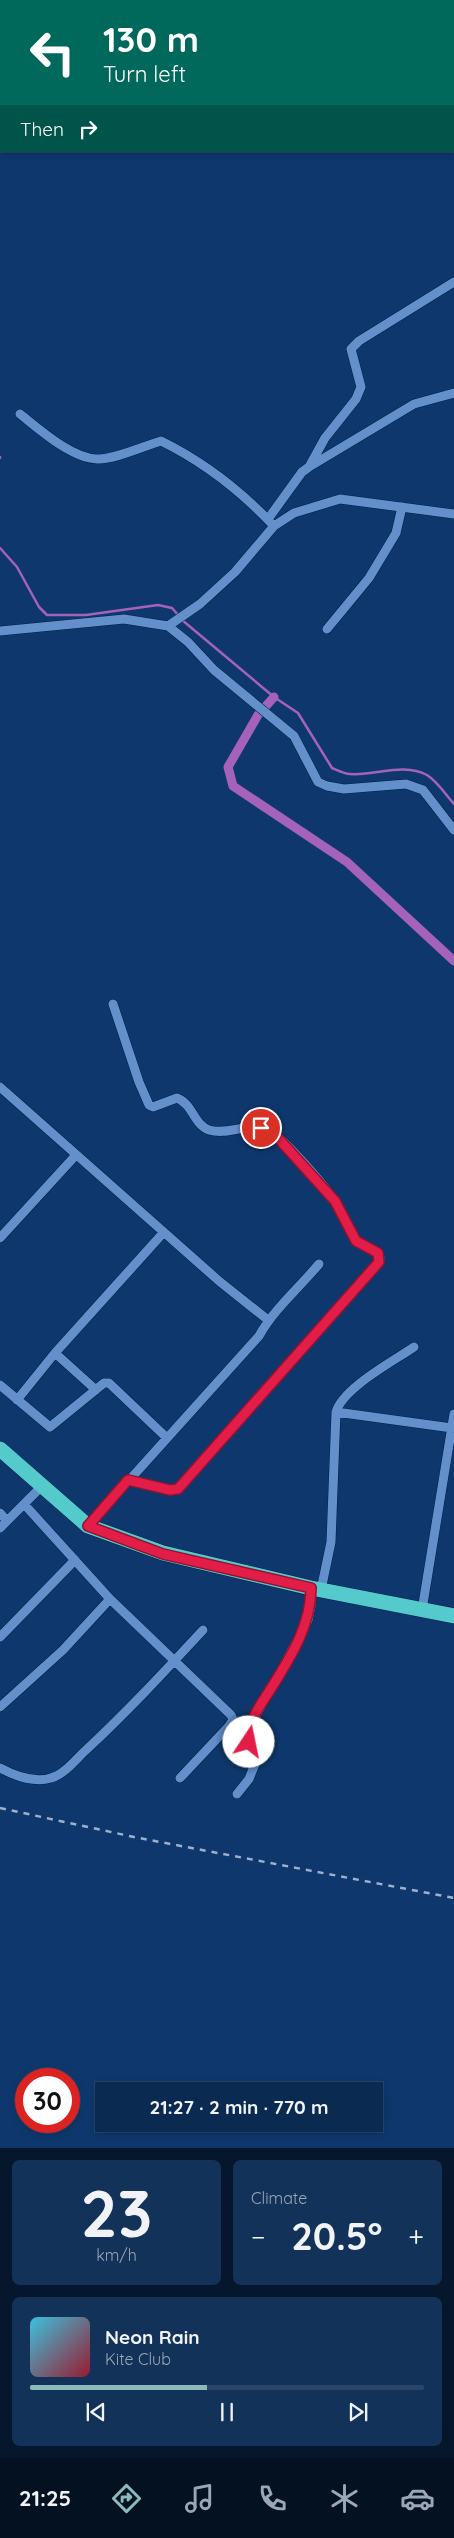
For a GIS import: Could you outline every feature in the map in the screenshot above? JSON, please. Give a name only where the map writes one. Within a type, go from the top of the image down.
[{"type":"highway","points":[[0,1450],[88,1526],[163,1554],[316,1589],[454,1616]]},
{"type":"street","points":[[309,467],[325,438],[356,399],[361,387],[351,349],[359,340],[454,282]]},
{"type":"street","points":[[168,626],[176,622],[235,572],[271,522],[302,472],[414,404],[454,393]]},
{"type":"street","points":[[20,414],[47,436],[81,455],[97,459],[161,441],[193,457],[251,502],[271,522]]},
{"type":"street","points":[[271,522],[340,499],[454,514]]},
{"type":"street","points":[[327,629],[369,578],[396,533],[402,507]]},
{"type":"street","points":[[0,631],[124,619],[168,626],[188,642],[214,670],[271,715],[294,736],[318,782],[327,786],[344,789],[406,784],[423,790],[454,830]]},
{"type":"street","points":[[113,1004],[139,1082],[149,1105],[154,1107],[178,1098],[189,1106],[202,1126],[208,1130],[219,1131],[246,1128],[269,1130],[303,1163],[335,1201],[356,1241],[378,1253],[380,1257],[379,1262],[178,1489],[170,1490],[128,1480]]},
{"type":"street","points":[[0,1087],[164,1232],[268,1320]]},
{"type":"street","points":[[0,1238],[76,1155]]},
{"type":"street","points":[[18,1400],[55,1353],[164,1232]]},
{"type":"street","points":[[88,1526],[259,1336],[268,1320],[293,1295],[319,1264]]},
{"type":"street","points":[[236,1794],[248,1778],[255,1764],[248,1731],[308,1620],[331,1542],[336,1412],[338,1404],[348,1393],[414,1347]]},
{"type":"street","points":[[55,1353],[96,1390]]},
{"type":"street","points":[[0,1385],[50,1427],[107,1382],[113,1385],[166,1438]]},
{"type":"street","points":[[336,1412],[453,1421],[422,1610]]},
{"type":"street","points":[[444,1481],[454,1484]]},
{"type":"street","points":[[0,1528],[42,1486]]},
{"type":"street","points":[[24,1504],[110,1599],[224,1708],[233,1720],[180,1778]]},
{"type":"street","points":[[0,1513],[7,1521]]},
{"type":"street","points":[[0,1637],[75,1560]]},
{"type":"street","points":[[0,1707],[63,1650],[110,1599]]},
{"type":"street","points":[[0,1768],[23,1778],[42,1780],[53,1778],[66,1769],[120,1718],[203,1630]]},
{"type":"waterway","points":[[0,548],[17,567],[39,607],[47,615],[86,615],[158,605],[172,608],[179,616]]},
{"type":"waterway","points":[[182,620],[274,697],[298,713],[332,768],[350,774],[399,769],[418,771],[435,781],[454,804]]},
{"type":"waterway","points":[[274,697],[258,715],[228,767],[233,786],[347,862],[454,961]]},
{"type":"railway","points":[[0,1808],[134,1837],[454,1898]]},
{"type":"route","points":[[249,1742],[248,1731],[255,1715],[297,1643],[308,1620],[311,1606],[311,1588],[163,1554],[88,1526],[128,1480],[147,1486],[170,1490],[178,1489],[234,1428],[330,1315],[379,1262],[380,1257],[378,1253],[356,1241],[335,1201],[303,1163],[269,1130],[261,1128]]}]
